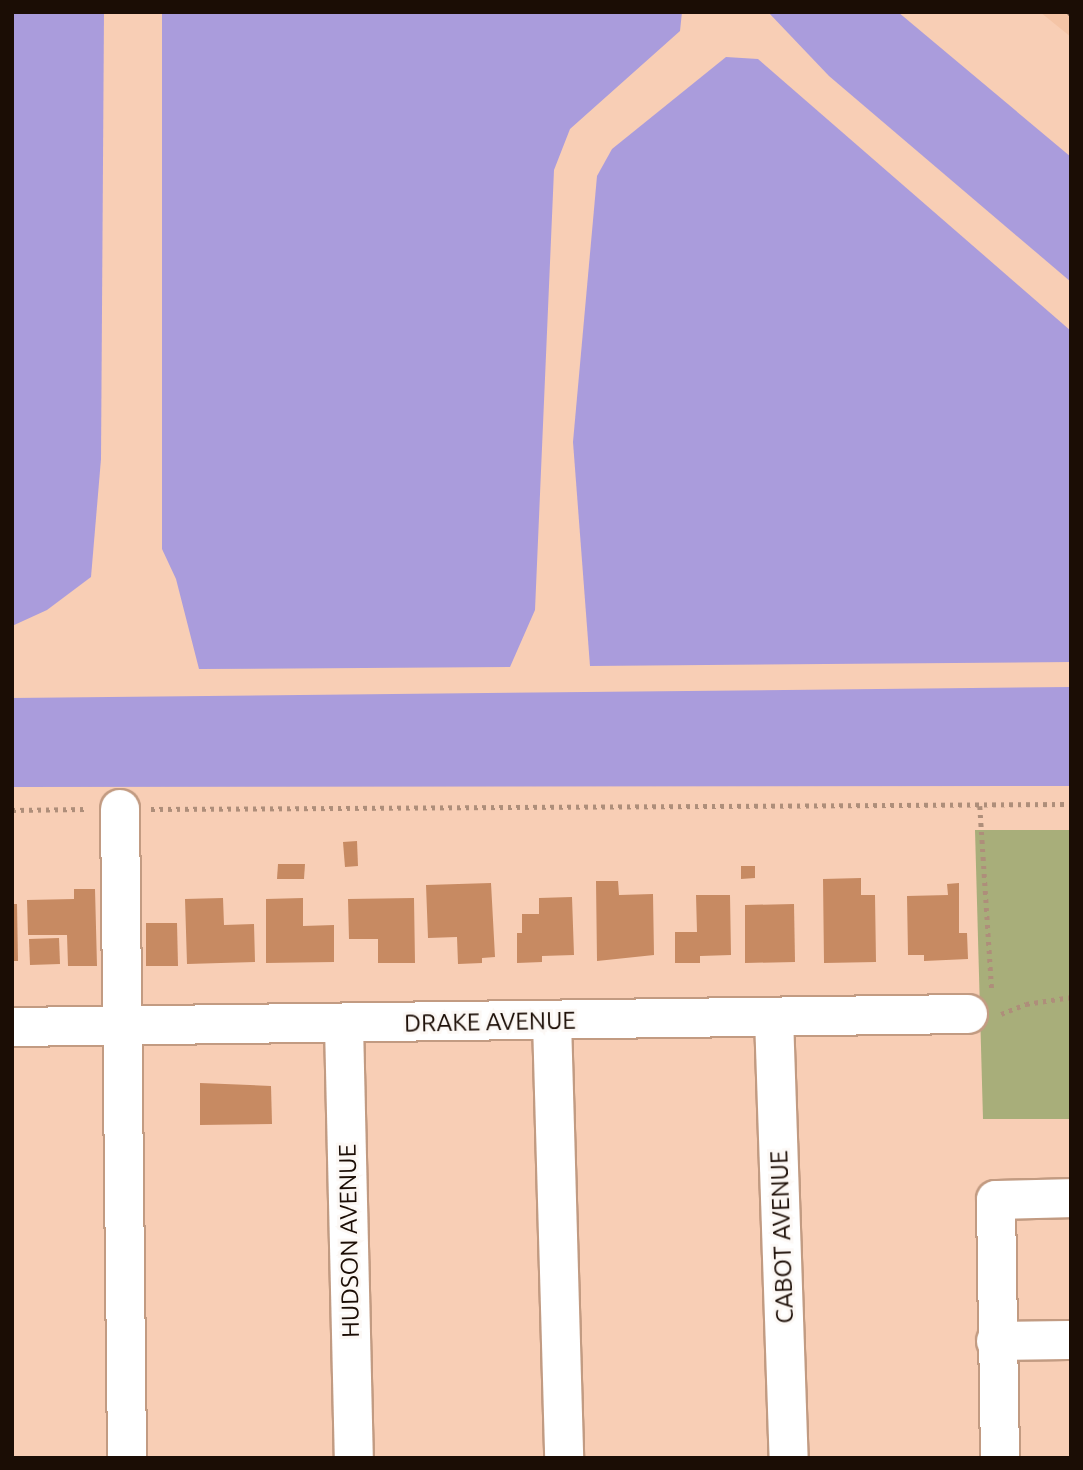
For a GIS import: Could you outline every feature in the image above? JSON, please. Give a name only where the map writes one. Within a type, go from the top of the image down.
[{"type":"street","points":[[120,809],[119,1026],[127,1458]]},
{"type":"street","name":"DRAKE AVENUE","points":[[12,1027],[344,1025],[982,1015]]},
{"type":"street","name":"CABOT AVENUE","points":[[774,1017],[789,1458]]},
{"type":"street","points":[[552,1021],[564,1458]]},
{"type":"street","name":"HUDSON AVENUE","points":[[344,1025],[354,1458]]},
{"type":"street","points":[[999,1458],[996,1200],[1071,1198]]},
{"type":"street","points":[[996,1341],[1071,1340]]},
{"type":"path","points":[[12,810],[1071,804]]},
{"type":"path","points":[[980,806],[990,982],[982,1015],[1026,1003],[1071,997]]},
{"type":"shaded area","points":[[12,12],[104,12],[101,459],[91,577],[47,610],[12,626]]},
{"type":"shaded area","points":[[162,12],[682,12],[680,31],[570,129],[554,170],[535,610],[510,667],[199,669],[176,579],[162,549]]},
{"type":"shaded area","points":[[768,12],[898,12],[1071,157],[1071,282],[829,76]]},
{"type":"shaded area","points":[[1040,12],[1071,12],[1071,37]]},
{"type":"shaded area","points":[[726,57],[758,59],[1071,331],[1071,662],[590,666],[573,442],[597,176],[612,149]]},
{"type":"shaded area","points":[[1071,687],[1071,786],[12,787],[12,698]]},
{"type":"green space","points":[[975,830],[1071,830],[1071,1119],[983,1119]]},
{"type":"building","points":[[357,841],[358,866],[345,867],[343,842]]},
{"type":"building","points":[[278,864],[305,864],[304,879],[277,879]]},
{"type":"building","points":[[741,866],[755,866],[755,878],[741,879]]},
{"type":"building","points":[[861,878],[861,895],[875,895],[876,962],[824,963],[823,879]]},
{"type":"building","points":[[596,881],[618,881],[619,895],[653,894],[654,955],[597,961]]},
{"type":"building","points":[[491,883],[495,957],[482,958],[482,963],[458,964],[457,937],[428,938],[426,885]]},
{"type":"building","points":[[959,883],[959,933],[967,933],[968,959],[924,961],[924,955],[908,955],[907,896],[948,895],[947,884]]},
{"type":"building","points":[[74,889],[95,889],[97,966],[68,966],[67,935],[28,935],[27,900],[74,899]]},
{"type":"building","points":[[696,895],[730,895],[731,955],[700,956],[700,963],[675,963],[675,932],[697,932]]},
{"type":"building","points":[[572,897],[574,955],[542,956],[542,962],[517,963],[517,933],[522,933],[522,914],[539,914],[539,898]]},
{"type":"building","points":[[223,898],[224,925],[254,924],[255,962],[187,964],[185,899]]},
{"type":"building","points":[[303,898],[303,926],[334,925],[334,962],[266,963],[266,899]]},
{"type":"building","points":[[414,898],[415,963],[378,963],[378,939],[349,939],[348,899]]},
{"type":"building","points":[[12,904],[17,904],[18,961],[12,961]]},
{"type":"building","points":[[794,904],[795,962],[745,963],[745,905]]},
{"type":"building","points":[[146,923],[177,923],[178,966],[146,966]]},
{"type":"building","points":[[59,938],[60,964],[30,965],[29,939]]},
{"type":"building","points":[[200,1083],[271,1086],[272,1124],[200,1125]]}]
